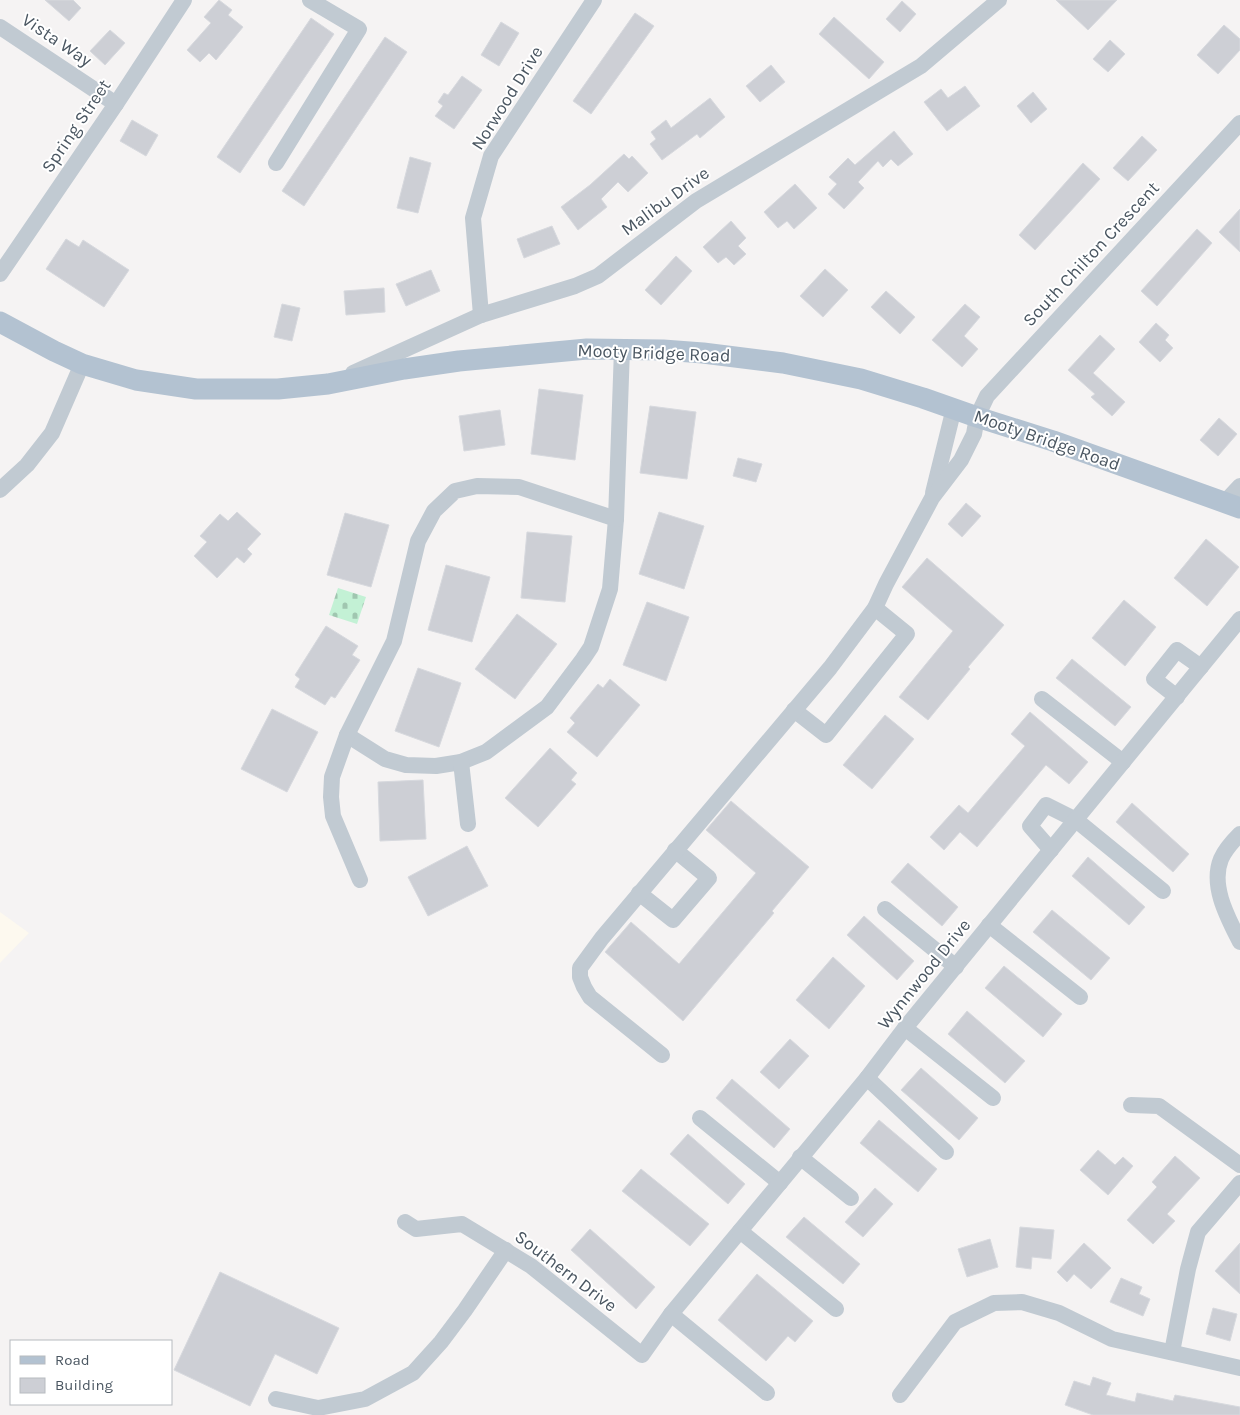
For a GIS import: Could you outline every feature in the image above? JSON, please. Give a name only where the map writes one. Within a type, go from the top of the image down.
[{"type":"main road","name":"Mooty Bridge Road","points":[[0,322],[82,364],[136,380],[196,389],[278,390],[328,384],[404,369],[459,361],[547,352],[622,349],[703,353],[783,363],[861,379],[954,408],[1233,505]]},
{"type":"street","name":"Spring Street","points":[[0,274],[116,104],[184,0]]},
{"type":"street","points":[[276,163],[359,29],[310,0]]},
{"type":"street","name":"Norwood Drive","points":[[481,315],[473,218],[492,156],[594,0]]},
{"type":"street","name":"Malibu Drive","points":[[328,384],[481,315],[575,286],[598,276],[696,201],[921,66],[998,0]]},
{"type":"street","name":"Vista Way","points":[[0,27],[116,104]]},
{"type":"street","name":"South Chilton Crescent","points":[[932,498],[961,460],[974,434],[977,417],[988,396],[1240,122]]},
{"type":"street","points":[[347,735],[385,759],[406,765],[436,766],[461,762],[486,752],[547,707],[591,648],[610,589],[616,519],[622,349]]},
{"type":"street","points":[[0,490],[27,465],[52,432],[82,364]]},
{"type":"street","points":[[662,1055],[590,997],[580,978],[580,968],[596,945],[639,893],[830,668],[875,608],[932,498],[954,408]]},
{"type":"street","points":[[360,880],[333,816],[332,778],[347,735],[394,641],[418,541],[434,511],[454,490],[476,486],[519,487],[616,519]]},
{"type":"street","points":[[1233,505],[1240,486]]},
{"type":"street","points":[[794,710],[826,735],[907,634],[875,608]]},
{"type":"street","name":"Wynnwood Drive","points":[[642,1355],[671,1314],[780,1183],[800,1156],[867,1078],[905,1028],[1240,619]]},
{"type":"street","points":[[1177,697],[1154,679],[1177,650],[1201,667]]},
{"type":"street","points":[[1042,699],[1123,762]]},
{"type":"street","points":[[461,762],[468,824]]},
{"type":"street","points":[[1051,850],[1030,826],[1046,805],[1076,820],[1163,891]]},
{"type":"street","points":[[1240,834],[1222,858],[1218,876],[1220,892],[1227,916],[1240,942]]},
{"type":"street","points":[[639,893],[672,920],[709,878],[675,850]]},
{"type":"street","points":[[886,908],[956,966]]},
{"type":"street","points":[[990,925],[1080,997]]},
{"type":"street","points":[[905,1028],[993,1098]]},
{"type":"street","points":[[867,1078],[946,1152]]},
{"type":"street","points":[[1131,1105],[1159,1106],[1240,1165]]},
{"type":"street","points":[[700,1118],[780,1183]]},
{"type":"street","points":[[800,1156],[851,1198]]},
{"type":"street","points":[[1172,1352],[1188,1269],[1198,1232],[1240,1183]]},
{"type":"street","name":"Southern Drive","points":[[405,1222],[416,1229],[462,1224],[531,1266],[642,1355]]},
{"type":"street","points":[[740,1230],[836,1309]]},
{"type":"street","points":[[276,1398],[318,1408],[365,1399],[413,1373],[460,1316],[506,1250]]},
{"type":"street","points":[[900,1395],[955,1322],[994,1302],[1022,1302],[1059,1313],[1112,1338],[1240,1368]]},
{"type":"street","points":[[671,1314],[767,1393]]},
{"type":"shaded area","points":[[0,912],[29,933],[0,963]]},
{"type":"green space","points":[[338,588],[366,597],[357,624],[329,615]]},
{"type":"building","points":[[45,0],[73,0],[81,8],[69,21]]},
{"type":"building","points":[[219,0],[232,10],[228,15],[243,27],[216,60],[209,53],[200,62],[187,50],[211,23],[204,17]]},
{"type":"building","points":[[1056,0],[1117,0],[1088,30]]},
{"type":"building","points":[[902,1],[916,14],[900,32],[886,19]]},
{"type":"building","points":[[635,13],[654,26],[591,114],[573,101]]},
{"type":"building","points":[[834,17],[884,62],[869,79],[819,34]]},
{"type":"building","points":[[311,18],[334,34],[240,173],[217,157]]},
{"type":"building","points":[[501,22],[519,33],[499,66],[481,55]]},
{"type":"building","points":[[1224,25],[1240,39],[1240,50],[1218,74],[1197,55]]},
{"type":"building","points":[[110,30],[125,43],[105,65],[90,51]]},
{"type":"building","points":[[385,37],[407,52],[304,206],[282,191]]},
{"type":"building","points":[[1110,40],[1125,54],[1108,72],[1093,59]]},
{"type":"building","points":[[771,65],[785,82],[760,102],[746,86]]},
{"type":"building","points":[[462,76],[482,90],[454,129],[435,116],[443,106],[438,102],[444,93],[448,95]]},
{"type":"building","points":[[965,86],[980,106],[947,131],[924,102],[941,89],[948,98]]},
{"type":"building","points":[[1033,92],[1047,109],[1031,123],[1017,106]]},
{"type":"building","points":[[710,98],[725,117],[700,138],[697,134],[662,160],[650,144],[656,139],[651,132],[666,120],[671,128]]},
{"type":"building","points":[[132,120],[158,135],[146,156],[120,141]]},
{"type":"building","points":[[894,131],[913,154],[898,166],[891,159],[883,167],[878,161],[858,182],[864,188],[844,209],[828,194],[837,184],[829,177],[848,158],[855,165]]},
{"type":"building","points":[[1142,136],[1157,150],[1128,181],[1113,168]]},
{"type":"building","points":[[624,154],[629,159],[632,156],[648,173],[628,192],[618,182],[601,199],[607,207],[578,230],[561,207],[590,185]]},
{"type":"building","points":[[410,157],[431,163],[418,213],[397,208]]},
{"type":"building","points":[[1083,163],[1100,179],[1035,250],[1019,235]]},
{"type":"building","points":[[795,184],[817,208],[794,229],[787,221],[778,228],[764,212]]},
{"type":"building","points":[[1240,209],[1240,252],[1219,232]]},
{"type":"building","points":[[731,221],[746,238],[738,246],[746,254],[734,265],[726,257],[718,263],[703,247]]},
{"type":"building","points":[[552,226],[560,244],[524,258],[517,239]]},
{"type":"building","points":[[1197,229],[1212,243],[1157,306],[1141,291]]},
{"type":"building","points":[[66,239],[79,247],[83,240],[129,270],[104,307],[46,269]]},
{"type":"building","points":[[676,256],[692,271],[661,305],[645,290]]},
{"type":"building","points":[[825,269],[848,290],[823,317],[800,296]]},
{"type":"building","points":[[431,270],[440,291],[406,306],[396,284]]},
{"type":"building","points":[[384,288],[385,312],[346,315],[344,291]]},
{"type":"building","points":[[886,291],[915,317],[900,334],[871,307]]},
{"type":"building","points":[[282,304],[300,308],[292,341],[274,337]]},
{"type":"building","points":[[965,304],[980,317],[964,336],[978,349],[962,367],[932,340]]},
{"type":"building","points":[[1156,323],[1169,335],[1165,340],[1173,348],[1160,362],[1139,342]]},
{"type":"building","points":[[1100,335],[1115,349],[1093,373],[1125,402],[1112,416],[1091,397],[1095,394],[1068,370]]},
{"type":"building","points":[[539,389],[583,395],[575,460],[531,454]]},
{"type":"building","points":[[650,406],[696,412],[687,479],[640,473]]},
{"type":"building","points":[[500,410],[505,445],[464,451],[459,416]]},
{"type":"building","points":[[1219,418],[1237,434],[1218,456],[1200,440]]},
{"type":"building","points":[[738,458],[762,464],[756,482],[733,476]]},
{"type":"building","points":[[966,503],[981,516],[962,537],[948,524]]},
{"type":"building","points":[[237,512],[261,534],[247,549],[252,554],[244,563],[237,557],[217,578],[194,556],[207,542],[200,536],[220,514],[228,521]]},
{"type":"building","points":[[659,512],[704,526],[684,589],[639,574]]},
{"type":"building","points":[[345,513],[389,525],[371,587],[327,575]]},
{"type":"building","points":[[527,532],[572,536],[565,602],[521,598]]},
{"type":"building","points":[[1206,539],[1239,567],[1207,606],[1174,578]]},
{"type":"building","points":[[927,558],[1004,625],[968,667],[970,669],[928,720],[899,697],[953,631],[902,587]]},
{"type":"building","points":[[446,565],[490,577],[472,642],[428,630]]},
{"type":"building","points":[[1124,600],[1156,627],[1125,666],[1092,638]]},
{"type":"building","points":[[647,602],[689,617],[666,681],[623,665]]},
{"type":"building","points":[[517,614],[557,644],[515,699],[475,669]]},
{"type":"building","points":[[326,626],[358,646],[352,655],[360,660],[335,698],[331,696],[325,705],[295,687],[300,679],[295,675]]},
{"type":"building","points":[[1072,659],[1131,707],[1115,726],[1056,678]]},
{"type":"building","points":[[418,668],[461,683],[439,747],[395,731]]},
{"type":"building","points":[[610,679],[640,705],[597,757],[567,732],[575,723],[570,718],[598,684],[603,688]]},
{"type":"building","points":[[272,709],[318,732],[287,792],[241,769]]},
{"type":"building","points":[[1030,712],[1088,762],[1069,784],[1046,765],[977,847],[960,832],[944,850],[930,837],[959,805],[968,813],[1025,746],[1011,734]]},
{"type":"building","points":[[885,715],[914,739],[872,789],[843,765]]},
{"type":"building","points":[[550,748],[577,773],[571,780],[576,784],[538,827],[505,798]]},
{"type":"building","points":[[423,780],[426,839],[380,841],[378,782]]},
{"type":"building","points":[[731,801],[809,867],[772,911],[774,913],[683,1021],[605,952],[631,922],[679,964],[756,873],[706,830]]},
{"type":"building","points":[[1132,803],[1189,854],[1173,872],[1116,822]]},
{"type":"building","points":[[467,846],[488,886],[428,916],[408,877]]},
{"type":"building","points":[[1088,857],[1145,907],[1129,925],[1072,876]]},
{"type":"building","points":[[908,863],[958,907],[942,926],[891,882]]},
{"type":"building","points":[[1052,910],[1110,958],[1091,980],[1033,932]]},
{"type":"building","points":[[864,916],[914,961],[897,980],[847,935]]},
{"type":"building","points":[[833,957],[865,986],[829,1029],[796,1000]]},
{"type":"building","points":[[1004,966],[1062,1014],[1043,1037],[985,988]]},
{"type":"building","points":[[967,1011],[1025,1061],[1005,1083],[948,1034]]},
{"type":"building","points":[[790,1039],[809,1056],[779,1089],[760,1072]]},
{"type":"building","points":[[921,1068],[978,1118],[959,1140],[901,1090]]},
{"type":"building","points":[[732,1079],[790,1129],[774,1148],[716,1098]]},
{"type":"building","points":[[879,1120],[937,1169],[918,1192],[860,1143]]},
{"type":"building","points":[[688,1134],[745,1184],[728,1204],[670,1154]]},
{"type":"building","points":[[1098,1150],[1115,1165],[1123,1157],[1133,1166],[1108,1195],[1080,1170]]},
{"type":"building","points":[[1175,1156],[1200,1178],[1167,1214],[1175,1221],[1153,1244],[1127,1220],[1157,1187],[1152,1182]]},
{"type":"building","points":[[641,1169],[709,1224],[690,1246],[622,1191]]},
{"type":"building","points":[[875,1188],[893,1204],[863,1237],[845,1222]]},
{"type":"building","points":[[804,1217],[860,1264],[843,1284],[786,1237]]},
{"type":"building","points":[[1020,1227],[1054,1230],[1051,1259],[1032,1257],[1031,1269],[1016,1267]]},
{"type":"building","points":[[590,1229],[655,1287],[636,1309],[571,1250]]},
{"type":"building","points":[[990,1239],[998,1267],[967,1277],[958,1249]]},
{"type":"building","points":[[1084,1243],[1111,1268],[1091,1289],[1074,1274],[1067,1282],[1057,1272]]},
{"type":"building","points":[[1240,1243],[1240,1294],[1215,1271]]},
{"type":"building","points":[[220,1272],[339,1328],[317,1374],[275,1354],[250,1406],[174,1370]]},
{"type":"building","points":[[757,1274],[813,1321],[795,1342],[788,1336],[766,1361],[718,1320]]},
{"type":"building","points":[[1121,1278],[1142,1287],[1139,1294],[1150,1299],[1143,1316],[1110,1302]]},
{"type":"building","points":[[1213,1308],[1237,1314],[1230,1341],[1206,1334]]},
{"type":"building","points":[[1093,1377],[1111,1383],[1106,1395],[1135,1402],[1137,1393],[1173,1401],[1175,1395],[1240,1407],[1240,1415],[1093,1415],[1065,1405],[1074,1381],[1090,1386]]}]
